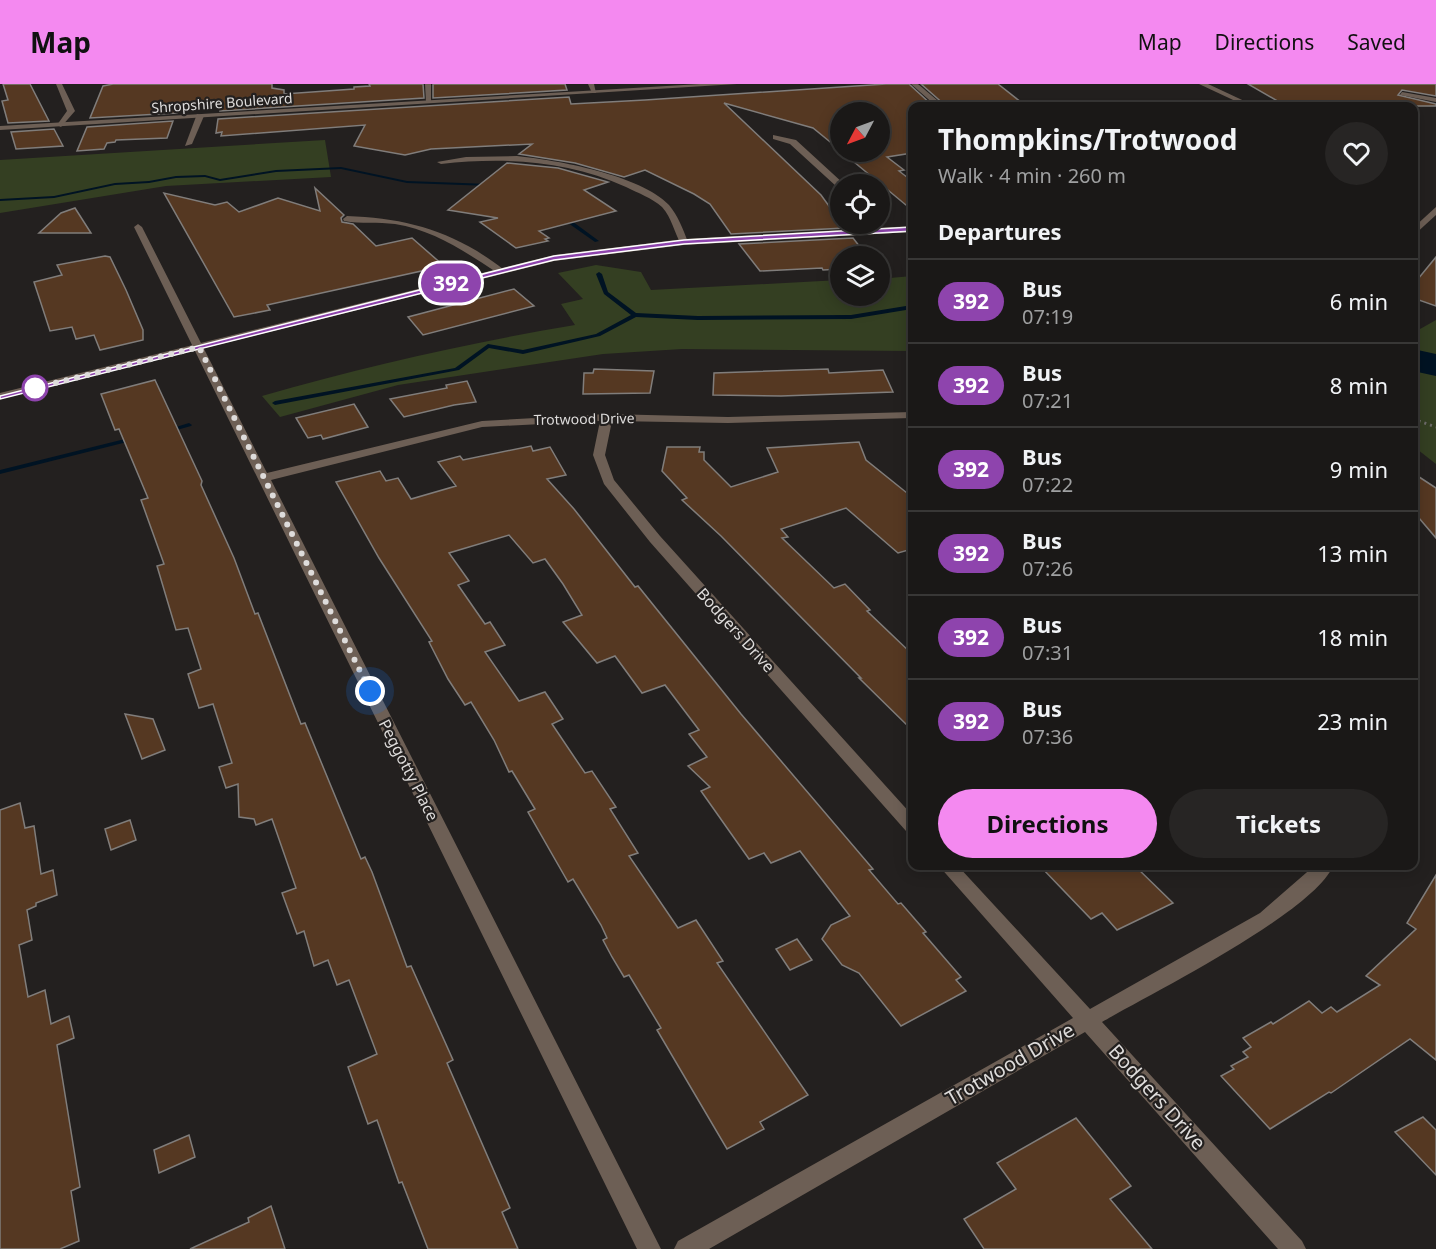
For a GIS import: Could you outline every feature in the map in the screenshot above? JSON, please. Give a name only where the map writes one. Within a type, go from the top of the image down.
[{"type":"street","points":[[59,84],[71,111],[61,125]]},
{"type":"street","points":[[428,84],[429,102]]},
{"type":"street","points":[[591,84],[594,92]]},
{"type":"street","name":"Shropshire Boulevard","points":[[0,128],[734,84]]},
{"type":"street","points":[[914,84],[935,102]]},
{"type":"street","points":[[1202,84],[1242,102]]},
{"type":"street","points":[[1402,94],[1436,100]]},
{"type":"street","points":[[188,144],[200,116]]},
{"type":"street","points":[[776,137],[793,142],[830,176]]},
{"type":"street","points":[[441,162],[489,158],[560,164],[592,170],[621,181],[663,204],[674,216],[684,242]]},
{"type":"street","points":[[1418,228],[1436,210]]},
{"type":"street","points":[[347,219],[383,219],[417,225],[452,239],[498,270]]},
{"type":"street","name":"Peggotty Place","points":[[138,227],[649,1249]]},
{"type":"street","points":[[890,228],[908,230]]},
{"type":"street","points":[[0,396],[498,270],[564,256],[684,242],[830,231]]},
{"type":"street","name":"Trotwood Drive","points":[[263,478],[482,424],[607,417],[728,420],[908,417]]},
{"type":"street","name":"Bodgers Drive","points":[[607,417],[599,455],[608,481],[655,539],[908,822]]},
{"type":"street","name":"Bodgers Drive","points":[[952,870],[1294,1249]]},
{"type":"street","name":"Trotwood Drive","points":[[686,1249],[1267,918],[1314,879],[1321,870]]},
{"type":"path","points":[[1418,421],[1436,427]]},
{"type":"green space","points":[[325,140],[331,177],[166,186],[0,213],[0,160]]},
{"type":"green space","points":[[596,265],[641,272],[651,290],[830,281],[830,306],[890,306],[890,278],[908,276],[908,351],[682,349],[603,354],[398,385],[280,417],[262,396],[417,356],[575,325],[561,304],[583,299],[558,273]]},
{"type":"green space","points":[[1436,320],[1436,464],[1418,450],[1418,330]]},
{"type":"building","points":[[3,84],[30,84],[49,121],[8,123],[2,101],[8,100]]},
{"type":"building","points":[[113,84],[272,84],[272,88],[284,90],[284,94],[354,89],[354,87],[370,86],[369,84],[423,84],[424,98],[220,111],[221,104],[179,107],[177,113],[90,118],[103,86]]},
{"type":"building","points":[[433,84],[565,84],[567,90],[433,98]]},
{"type":"building","points":[[886,84],[909,84],[929,102],[908,102],[908,154],[890,157],[890,102],[830,102],[830,142],[813,128],[724,103],[821,195],[830,207],[830,229],[731,234],[710,204],[645,170],[624,177],[575,163],[519,154],[532,144],[431,149],[405,155],[354,146],[365,125],[221,136],[222,132],[216,133],[218,119],[569,97],[571,104]]},
{"type":"building","points":[[921,84],[998,84],[1021,102],[941,102]]},
{"type":"building","points":[[1248,84],[1436,84],[1436,96],[1402,90],[1398,95],[1436,104],[1436,106],[1418,106],[1418,102],[1279,102]]},
{"type":"building","points":[[173,121],[167,138],[116,140],[107,143],[104,149],[77,151],[87,127]]},
{"type":"building","points":[[54,129],[63,146],[16,149],[11,132]]},
{"type":"building","points":[[890,159],[904,170],[899,171],[908,178],[908,207],[890,192],[890,174],[869,174],[854,162],[890,162]]},
{"type":"building","points":[[507,163],[558,168],[608,182],[584,190],[616,211],[539,231],[549,238],[545,239],[548,241],[516,248],[480,222],[498,218],[448,210]]},
{"type":"building","points":[[315,188],[344,215],[341,218],[342,222],[353,224],[376,246],[412,238],[444,266],[267,305],[270,310],[234,317],[164,193],[215,205],[227,202],[239,212],[278,198],[320,211]]},
{"type":"building","points":[[75,208],[91,233],[39,233],[61,213]]},
{"type":"building","points":[[853,238],[859,246],[830,246],[830,270],[760,271],[739,244]]},
{"type":"building","points":[[110,257],[126,290],[143,330],[143,340],[100,350],[94,335],[76,339],[72,327],[50,331],[34,282],[62,275],[57,265]]},
{"type":"building","points":[[1436,257],[1436,306],[1418,300],[1418,279]]},
{"type":"building","points":[[514,289],[534,306],[423,335],[408,317]]},
{"type":"building","points":[[594,369],[654,371],[650,393],[583,394],[584,373],[593,373]]},
{"type":"building","points":[[828,369],[829,373],[883,370],[893,392],[781,396],[713,395],[714,373]]},
{"type":"building","points":[[155,380],[202,481],[201,485],[234,558],[255,614],[258,613],[301,724],[305,723],[361,859],[365,857],[372,872],[407,967],[411,966],[453,1060],[447,1063],[510,1208],[502,1212],[518,1249],[428,1249],[402,1182],[399,1183],[377,1120],[368,1124],[348,1067],[377,1054],[349,980],[337,985],[328,960],[314,966],[304,931],[297,934],[282,893],[296,888],[272,819],[256,825],[254,819],[239,817],[238,784],[226,788],[219,767],[232,763],[213,704],[199,708],[188,674],[201,669],[188,628],[176,630],[157,566],[164,564],[141,500],[148,498],[119,429],[115,430],[101,394]]},
{"type":"building","points":[[467,381],[476,402],[404,417],[390,399],[447,388],[446,385]]},
{"type":"building","points":[[354,404],[368,427],[323,439],[321,435],[308,438],[296,418]]},
{"type":"building","points":[[859,442],[866,460],[908,494],[908,550],[898,553],[846,508],[781,529],[788,537],[782,538],[834,588],[845,584],[870,610],[867,611],[908,650],[908,726],[721,536],[682,500],[687,498],[662,471],[667,447],[700,447],[699,452],[704,452],[704,460],[731,487],[778,472],[767,448]]},
{"type":"building","points":[[531,446],[533,451],[550,447],[566,475],[547,479],[574,509],[635,587],[638,586],[741,714],[873,869],[869,870],[926,932],[923,933],[961,977],[956,980],[966,991],[901,1026],[859,973],[842,965],[822,939],[831,925],[850,916],[800,851],[771,863],[764,853],[749,859],[701,791],[710,787],[688,766],[707,757],[689,734],[699,730],[665,685],[642,693],[615,656],[597,663],[563,622],[582,615],[545,559],[533,563],[509,535],[449,553],[469,581],[458,585],[485,624],[490,622],[505,645],[485,652],[519,701],[545,692],[563,719],[552,724],[585,773],[592,771],[616,807],[610,809],[638,853],[629,856],[678,928],[696,920],[723,961],[717,963],[808,1095],[760,1122],[764,1129],[727,1149],[657,1030],[661,1028],[629,975],[624,977],[612,957],[603,940],[607,938],[601,925],[573,879],[568,882],[528,812],[535,809],[512,771],[509,772],[494,740],[471,702],[465,705],[448,679],[429,642],[432,641],[379,558],[336,482],[380,471],[386,481],[398,478],[411,499],[456,486],[438,462],[460,456],[463,460]]},
{"type":"building","points":[[1418,476],[1436,488],[1436,538],[1418,517]]},
{"type":"building","points":[[125,714],[153,719],[165,750],[142,759]]},
{"type":"building","points":[[20,803],[25,828],[34,826],[41,874],[53,870],[57,895],[36,903],[36,906],[27,910],[32,940],[19,945],[28,997],[45,990],[51,1024],[69,1016],[74,1038],[57,1045],[80,1187],[71,1191],[79,1241],[60,1249],[0,1249],[0,810]]},
{"type":"building","points":[[130,820],[136,840],[111,850],[105,829]]},
{"type":"building","points":[[1044,870],[1139,870],[1173,903],[1117,930],[1102,913],[1091,919]]},
{"type":"building","points":[[1436,875],[1436,1060],[1410,1039],[1331,1093],[1329,1092],[1270,1129],[1221,1076],[1234,1069],[1231,1066],[1248,1057],[1243,1052],[1251,1047],[1243,1038],[1271,1022],[1273,1024],[1309,1001],[1322,1013],[1331,1007],[1337,1012],[1380,985],[1366,976],[1416,929],[1407,923]]},
{"type":"building","points":[[797,939],[812,960],[790,970],[776,949]]},
{"type":"building","points":[[1423,1117],[1436,1130],[1436,1175],[1395,1132]]},
{"type":"building","points":[[1076,1118],[1131,1186],[1110,1199],[1152,1249],[984,1249],[964,1219],[1016,1189],[997,1163]]},
{"type":"building","points":[[189,1135],[195,1157],[159,1173],[154,1150]]},
{"type":"building","points":[[271,1206],[285,1249],[190,1249],[249,1222],[248,1218]]},
{"type":"waterway","points":[[0,200],[54,197],[115,184],[149,182],[176,177],[205,176],[220,180],[276,171],[341,168],[407,182],[490,185]]},
{"type":"waterway","points":[[563,217],[597,241]]},
{"type":"waterway","points":[[599,274],[606,293],[635,315]]},
{"type":"waterway","points":[[635,315],[698,318],[851,317],[908,308]]},
{"type":"waterway","points":[[275,403],[457,369],[488,346],[523,352],[598,335],[635,315]]},
{"type":"waterway","points":[[1418,361],[1436,365]]},
{"type":"waterway","points":[[166,431],[189,425]]},
{"type":"waterway","points":[[0,472],[133,439]]},
{"type":"bus line","name":"392","points":[[0,396],[498,270],[554,258],[684,242],[908,230]]},
{"type":"route","points":[[35,388],[199,347],[370,691]]}]
